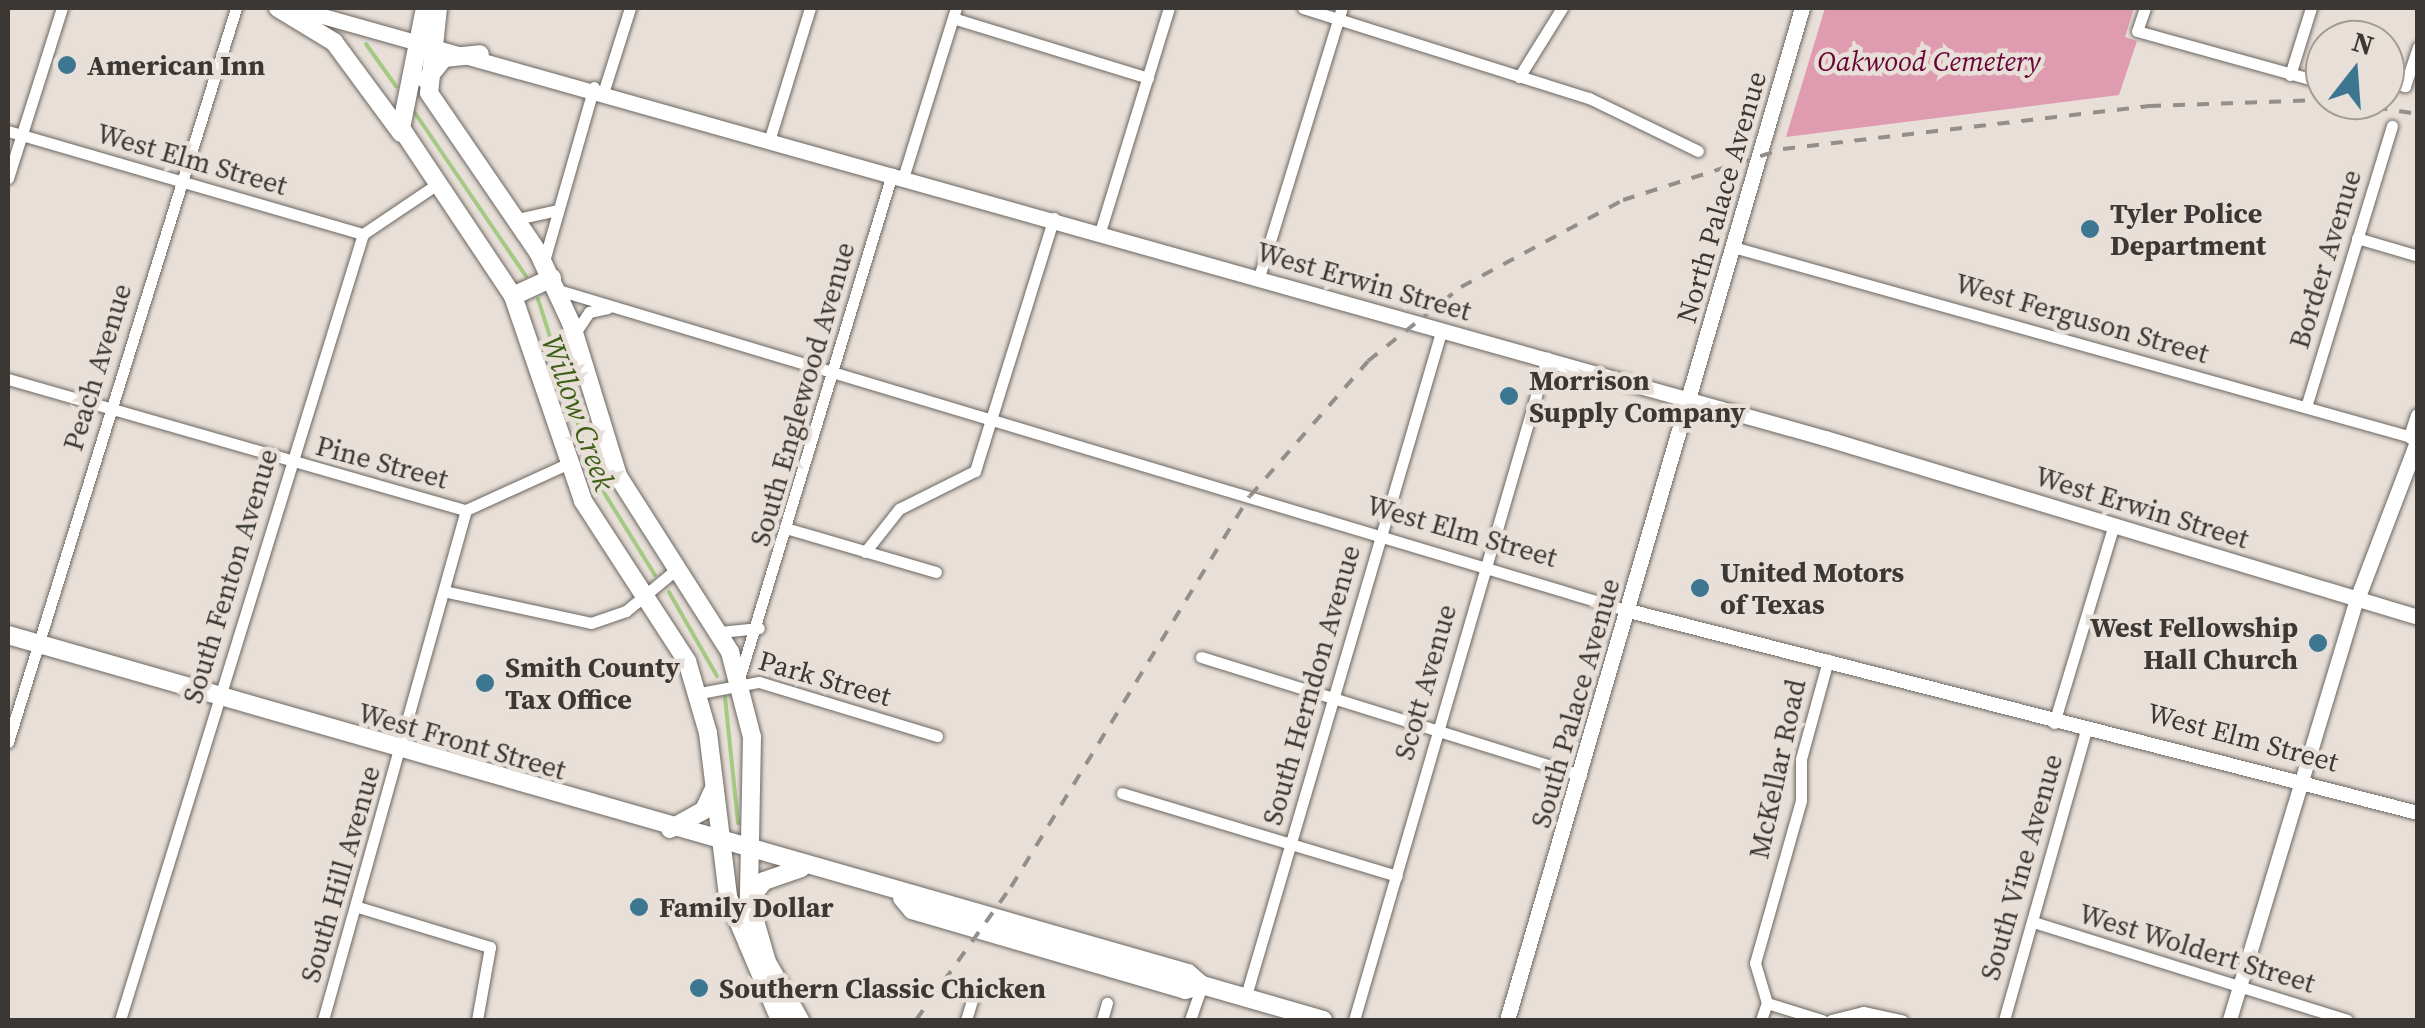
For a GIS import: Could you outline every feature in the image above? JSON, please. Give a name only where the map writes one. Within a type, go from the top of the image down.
[{"type":"main road","points":[[278,8],[334,42],[440,183],[513,296],[566,464],[700,693],[719,843],[740,940],[780,1020]]},
{"type":"main road","name":"West Erwin Street","points":[[294,8],[424,38],[1547,358],[2418,617]]},
{"type":"main road","points":[[425,8],[426,80],[551,277],[574,333],[618,476],[720,632],[739,680],[752,747],[748,900],[767,962],[800,1020]]},
{"type":"main road","points":[[405,137],[399,110],[438,8]]},
{"type":"main road","name":"North Palace Avenue","points":[[1689,400],[1802,8]]},
{"type":"main road","points":[[426,80],[444,58],[480,54]]},
{"type":"main road","points":[[513,296],[551,277]]},
{"type":"main road","name":"South Palace Avenue","points":[[1507,1020],[1689,400]]},
{"type":"main road","points":[[2356,599],[2414,438]]},
{"type":"main road","name":"West Front Street","points":[[8,636],[902,898],[928,915],[1186,990],[1202,986],[1323,1020]]},
{"type":"main road","points":[[670,829],[704,810],[714,789]]},
{"type":"main road","points":[[748,900],[764,881],[801,868]]},
{"type":"street","points":[[8,178],[62,8]]},
{"type":"street","name":"Peach Avenue","points":[[8,742],[236,8]]},
{"type":"street","points":[[551,277],[558,210],[630,8]]},
{"type":"street","points":[[770,138],[810,8]]},
{"type":"street","points":[[1100,232],[1169,8]]},
{"type":"street","points":[[1303,8],[1340,13],[1590,98],[1698,151]]},
{"type":"street","points":[[1519,77],[1562,8]]},
{"type":"street","points":[[2144,8],[2137,31],[2305,78]]},
{"type":"street","points":[[2290,75],[2311,8]]},
{"type":"street","points":[[955,13],[1148,78]]},
{"type":"street","name":"South Englewood Avenue","points":[[739,680],[760,628],[834,374],[898,176],[955,13]]},
{"type":"street","points":[[1259,277],[1340,13]]},
{"type":"street","points":[[2405,86],[2418,47]]},
{"type":"street","name":"Border Avenue","points":[[2306,407],[2392,126]]},
{"type":"street","name":"West Elm Street","points":[[8,131],[363,234]]},
{"type":"street","points":[[363,234],[440,183]]},
{"type":"street","points":[[517,218],[558,210]]},
{"type":"street","points":[[866,552],[899,508],[970,478],[994,420],[1054,218]]},
{"type":"street","name":"South Fenton Avenue","points":[[120,1020],[363,234]]},
{"type":"street","points":[[2357,238],[2418,256]]},
{"type":"street","name":"West Ferguson Street","points":[[1732,247],[2414,438]]},
{"type":"street","name":"West Elm Street","points":[[551,277],[612,308],[1485,562],[1629,611],[1828,660],[2054,724],[2086,727],[2300,777],[2418,813]]},
{"type":"street","points":[[574,333],[589,312],[612,308]]},
{"type":"street","name":"South Herndon Avenue","points":[[1245,999],[1442,329]]},
{"type":"street","name":"Scott Avenue","points":[[1354,1020],[1547,358]]},
{"type":"street","name":"Pine Street","points":[[8,380],[466,510],[566,464]]},
{"type":"street","points":[[2414,438],[2418,416]]},
{"type":"street","name":"South Hill Avenue","points":[[323,1020],[448,592],[466,510]]},
{"type":"street","name":"South Vine Avenue","points":[[2054,724],[2114,524]]},
{"type":"street","points":[[790,529],[936,572]]},
{"type":"street","points":[[448,592],[576,624],[646,596],[678,568]]},
{"type":"street","points":[[2230,1020],[2356,599]]},
{"type":"street","points":[[720,632],[760,628]]},
{"type":"street","points":[[1202,656],[1582,775]]},
{"type":"street","name":"McKellar Road","points":[[1766,1003],[1754,963],[1802,800],[1801,759],[1828,660]]},
{"type":"street","name":"Park Street","points":[[700,693],[739,680],[937,736]]},
{"type":"street","name":"South Vine Avenue","points":[[2004,1020],[2086,727]]},
{"type":"street","points":[[1122,793],[1397,876]]},
{"type":"street","points":[[358,907],[490,947],[477,1020]]},
{"type":"street","name":"West Woldert Street","points":[[2033,922],[2347,1020]]},
{"type":"street","points":[[1190,1020],[1202,986]]},
{"type":"street","points":[[966,1020],[976,988]]},
{"type":"street","points":[[1102,1020],[1107,1003]]},
{"type":"street","points":[[1761,1020],[1766,1003],[1822,1020]]},
{"type":"street","points":[[1837,1020],[1902,1020]]},
{"type":"green space","name":"Oakwood Cemetery","points":[[1825,8],[2134,8],[2125,37],[2137,41],[2119,95],[1786,137]]},
{"type":"waterway","name":"Willow Creek","points":[[366,44],[396,86]]},
{"type":"waterway","name":"Willow Creek","points":[[413,110],[526,276]]},
{"type":"waterway","name":"Willow Creek","points":[[538,299],[595,478],[655,575]]},
{"type":"waterway","name":"Willow Creek","points":[[669,592],[717,676]]},
{"type":"waterway","name":"Willow Creek","points":[[725,697],[738,823]]},
{"type":"railway","points":[[916,1020],[1011,887],[1250,496],[1368,361],[1461,287],[1623,200],[1783,149],[2149,106],[2305,101]]},
{"type":"railway","points":[[2405,112],[2418,114]]},
{"type":"place","name":"American Inn","points":[[67,65]]},
{"type":"place","name":"Tyler Police Department","points":[[2090,229]]},
{"type":"place","name":"Morrison Supply Company","points":[[1509,396]]},
{"type":"place","name":"United Motors of Texas","points":[[1700,588]]},
{"type":"place","name":"West Fellowship Hall Church","points":[[2318,643]]},
{"type":"place","name":"Smith County Tax Office","points":[[485,683]]},
{"type":"place","name":"Family Dollar","points":[[639,907]]},
{"type":"place","name":"Southern Classic Chicken","points":[[699,988]]}]
